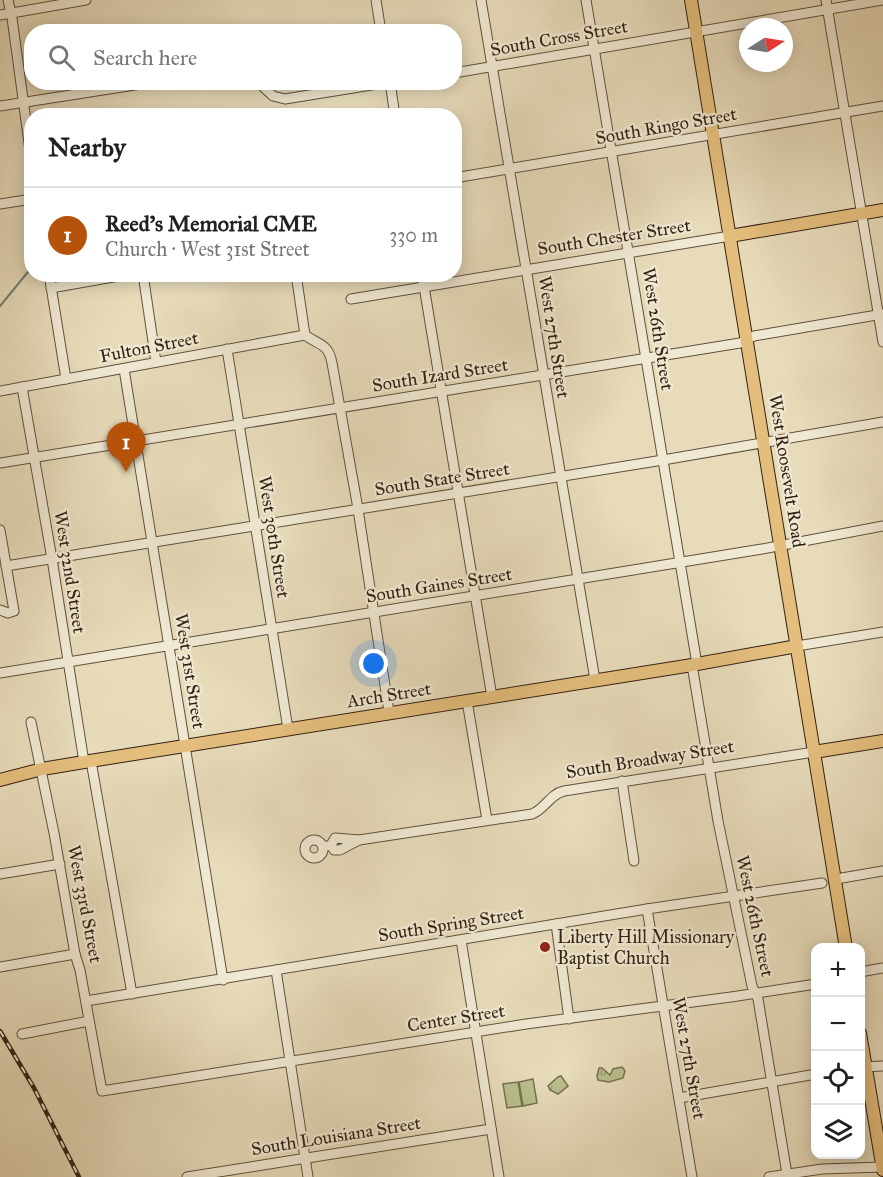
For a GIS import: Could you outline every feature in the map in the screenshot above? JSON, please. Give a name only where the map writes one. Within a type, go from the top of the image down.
[{"type":"main road","name":"West Roosevelt Road","points":[[691,0],[845,943]]},
{"type":"main road","name":"South Chester Street","points":[[730,236],[883,210]]},
{"type":"main road","name":"Arch Street","points":[[0,780],[87,761],[694,665],[797,646]]},
{"type":"main road","name":"South Broadway Street","points":[[814,752],[883,741]]},
{"type":"main road","points":[[865,1077],[883,1168]]},
{"type":"street","points":[[8,0],[24,108]]},
{"type":"street","points":[[0,15],[58,2],[86,0]]},
{"type":"street","points":[[376,0],[380,24]]},
{"type":"street","name":"West 27th Street","points":[[481,0],[595,680]]},
{"type":"street","name":"West 26th Street","points":[[586,0],[680,562],[709,768],[752,986],[757,993],[787,1174]]},
{"type":"street","name":"South Cross Street","points":[[462,72],[696,32],[826,5],[883,0]]},
{"type":"street","points":[[826,5],[861,214],[881,315],[883,342]]},
{"type":"street","points":[[0,106],[99,90]]},
{"type":"street","points":[[267,90],[273,96],[285,99],[341,90]]},
{"type":"street","points":[[391,90],[394,108]]},
{"type":"street","name":"South Ringo Street","points":[[462,177],[883,106]]},
{"type":"street","points":[[0,204],[24,200]]},
{"type":"street","name":"South Chester Street","points":[[462,280],[730,236]]},
{"type":"street","points":[[50,282],[66,379]]},
{"type":"street","points":[[51,288],[85,282]]},
{"type":"street","points":[[144,282],[156,362]]},
{"type":"street","points":[[297,282],[305,335],[329,351],[358,510],[389,712]]},
{"type":"street","points":[[423,282],[492,697]]},
{"type":"street","name":"South Chester Street","points":[[351,299],[448,282]]},
{"type":"street","name":"South Izard Street","points":[[0,463],[740,343],[754,336],[881,315]]},
{"type":"street","name":"Fulton Street","points":[[0,391],[305,335]]},
{"type":"street","name":"West 30th Street","points":[[227,349],[288,729]]},
{"type":"street","name":"West 31st Street","points":[[124,369],[223,980]]},
{"type":"street","name":"West 32nd Street","points":[[22,387],[68,662],[132,994]]},
{"type":"street","name":"South State Street","points":[[6,566],[764,444],[773,440],[883,422]]},
{"type":"street","name":"South Gaines Street","points":[[0,673],[768,548],[883,526]]},
{"type":"street","points":[[0,530],[14,611],[8,613],[0,610]]},
{"type":"street","points":[[797,646],[883,632]]},
{"type":"street","points":[[466,701],[487,820]]},
{"type":"street","name":"West 33rd Street","points":[[31,723],[42,769],[102,1091]]},
{"type":"street","name":"South Broadway Street","points":[[327,846],[340,850],[359,840],[536,813],[557,793],[814,752]]},
{"type":"street","points":[[622,781],[634,861]]},
{"type":"street","points":[[0,874],[60,864]]},
{"type":"street","points":[[836,879],[883,872]]},
{"type":"street","name":"South Spring Street","points":[[86,1001],[733,895],[822,883]]},
{"type":"street","name":"West 27th Street","points":[[646,909],[692,1177]]},
{"type":"street","points":[[556,924],[569,1019]]},
{"type":"street","points":[[460,940],[499,1177]]},
{"type":"street","points":[[0,967],[75,954]]},
{"type":"street","points":[[865,971],[883,968]]},
{"type":"street","points":[[276,970],[308,1177]]},
{"type":"street","name":"Center Street","points":[[102,1091],[476,1032],[811,985]]},
{"type":"street","points":[[22,1034],[89,1021]]},
{"type":"street","points":[[865,1067],[883,1066]]},
{"type":"street","points":[[679,1098],[811,1075]]},
{"type":"street","name":"South Louisiana Street","points":[[187,1177],[490,1129]]},
{"type":"street","points":[[769,1177],[822,1169],[883,1168]]},
{"type":"green space","points":[[622,1067],[625,1071],[623,1078],[609,1082],[598,1080],[599,1068],[610,1075],[613,1069]]},
{"type":"green space","points":[[561,1076],[568,1086],[558,1094],[550,1090],[548,1086]]},
{"type":"green space","points":[[533,1079],[537,1103],[523,1106],[519,1082]]},
{"type":"green space","points":[[518,1082],[522,1106],[507,1108],[503,1084]]},
{"type":"waterway","points":[[0,306],[24,277]]},
{"type":"railway","points":[[0,1031],[34,1088],[79,1177]]},
{"type":"place","name":"Reed's Memorial CME","points":[[126,472]]},
{"type":"place","name":"Liberty Hill Missionary Baptist Church","points":[[545,947]]}]
